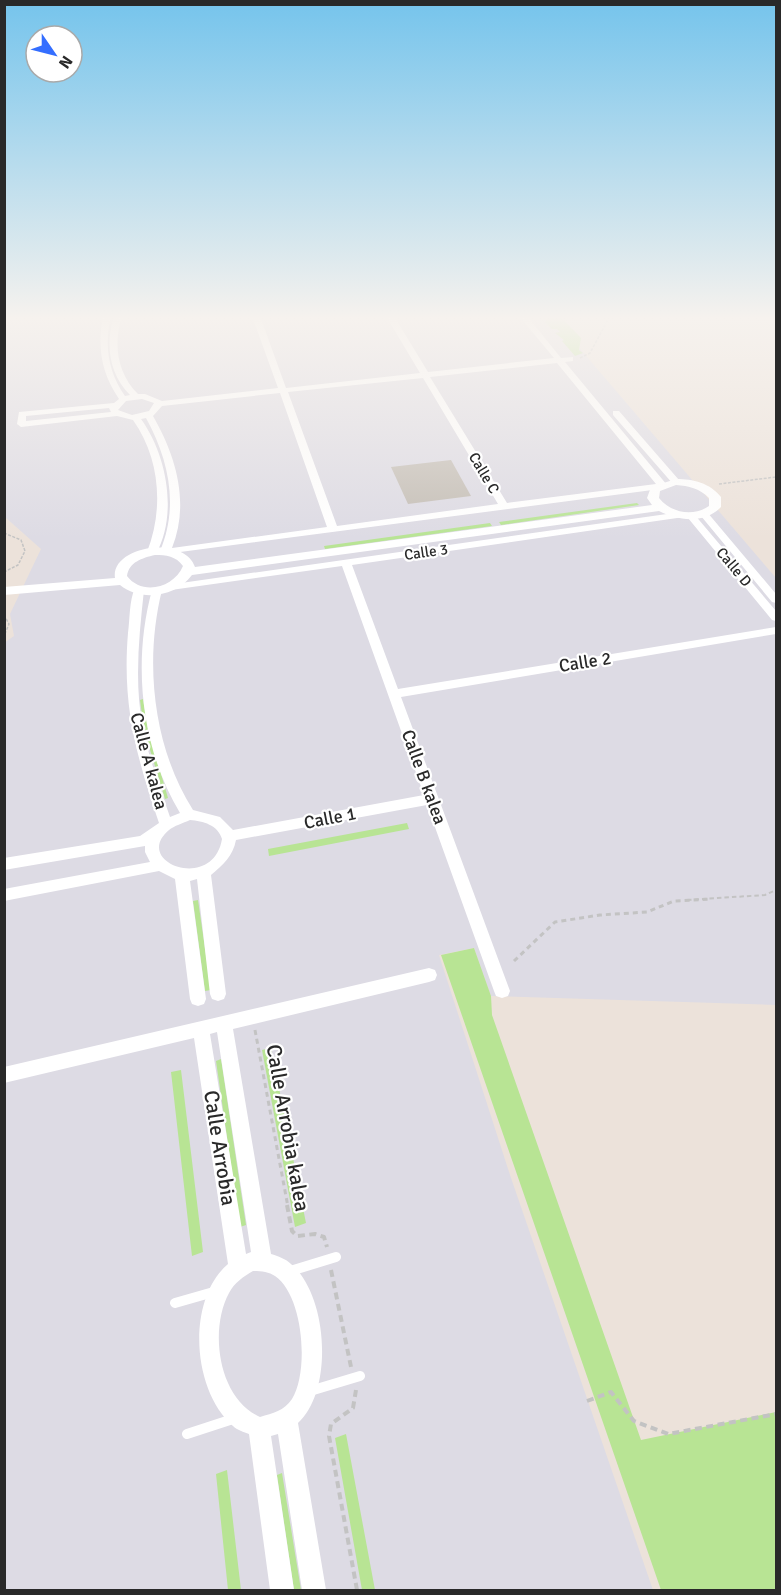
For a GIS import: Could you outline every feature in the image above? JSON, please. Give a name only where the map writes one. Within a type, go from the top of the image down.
[{"type":"street","points":[[113,390],[118,406]]},
{"type":"street","points":[[129,390],[135,396],[154,398],[159,404]]},
{"type":"street","points":[[159,404],[288,390]]},
{"type":"street","name":"Calle C","points":[[435,390],[504,506]]},
{"type":"street","points":[[585,390],[661,485]]},
{"type":"street","points":[[597,390],[604,399]]},
{"type":"street","points":[[283,391],[333,529]]},
{"type":"street","points":[[135,396],[118,406],[21,424],[22,414],[118,406],[135,417],[141,424],[156,456],[162,489],[162,551]]},
{"type":"street","points":[[135,417],[148,415],[157,410],[159,404]]},
{"type":"street","points":[[611,407],[676,482]]},
{"type":"street","points":[[148,415],[167,454],[174,486],[175,510],[172,535],[162,551]]},
{"type":"street","points":[[676,482],[691,483],[705,488],[715,497],[716,502],[711,511],[704,514],[686,515],[657,502],[655,489],[661,485],[676,482]]},
{"type":"street","name":"Calle 3","points":[[162,551],[661,485]]},
{"type":"street","name":"Calle 3","points":[[188,566],[657,502]]},
{"type":"street","name":"Calle D","points":[[704,514],[777,600]]},
{"type":"street","name":"Calle 3","points":[[164,589],[686,515]]},
{"type":"street","name":"Calle D","points":[[686,515],[777,618]]},
{"type":"street","points":[[4,579],[121,576],[140,590],[164,589],[179,583],[188,566],[177,554],[162,551],[129,560],[121,576]]},
{"type":"street","name":"Calle B kalea","points":[[346,563],[502,991]]},
{"type":"street","points":[[4,591],[121,576]]},
{"type":"street","name":"Calle A kalea","points":[[164,589],[152,605],[147,645],[148,695],[168,775],[177,800],[189,815]]},
{"type":"street","name":"Calle A kalea","points":[[140,590],[133,636],[133,697],[142,749],[162,828]]},
{"type":"street","name":"Calle 2","points":[[394,694],[777,630]]},
{"type":"street","name":"Calle 1","points":[[228,836],[431,800]]},
{"type":"street","points":[[4,864],[143,841],[162,828],[189,815],[210,817],[219,822],[228,836],[227,846],[223,856],[203,871],[173,873],[159,866],[153,858],[151,849],[162,828]]},
{"type":"street","points":[[4,895],[159,866]]},
{"type":"street","points":[[203,871],[218,994]]},
{"type":"street","points":[[182,874],[198,999]]},
{"type":"street","points":[[4,1075],[429,975]]},
{"type":"street","name":"Calle Arrobia","points":[[224,1023],[262,1261]]},
{"type":"street","name":"Calle Arrobia","points":[[201,1028],[238,1267]]},
{"type":"street","points":[[252,1261],[262,1261],[276,1265],[296,1283],[303,1299],[310,1330],[312,1354],[308,1392],[287,1419],[259,1428],[239,1417],[224,1398],[215,1378],[210,1352],[210,1326],[219,1290],[238,1267],[252,1261]]},
{"type":"street","points":[[287,1419],[314,1590]]},
{"type":"street","points":[[259,1428],[282,1590]]},
{"type":"lane","points":[[286,1272],[336,1257]]},
{"type":"lane","points":[[175,1303],[219,1290]]},
{"type":"lane","points":[[308,1392],[360,1376]]},
{"type":"lane","points":[[187,1434],[239,1417]]},
{"type":"path","points":[[705,488],[711,485],[777,477]]},
{"type":"path","points":[[4,533],[21,540],[25,551],[18,565],[4,572]]},
{"type":"path","points":[[4,615],[9,624],[4,636]]},
{"type":"path","points":[[514,961],[555,922],[600,915],[647,912],[674,901],[765,895],[777,890]]},
{"type":"path","name":"Calle Arrobia kalea","points":[[254,1024],[292,1231],[297,1236],[319,1235],[324,1237],[326,1246]]},
{"type":"path","points":[[331,1271],[350,1363]]},
{"type":"path","points":[[356,1392],[356,1404],[350,1413],[339,1417],[331,1424],[329,1436],[357,1590]]},
{"type":"path","points":[[587,1401],[611,1392],[634,1421],[668,1434],[777,1414]]},
{"type":"shaded area","points":[[5,390],[616,390],[776,578],[776,1005],[491,996],[474,948],[439,955],[510,1175],[653,1590],[5,1590],[4,643],[14,636],[10,614],[41,549],[5,517]]},
{"type":"green space","points":[[637,503],[639,505],[501,525],[499,522]]},
{"type":"green space","points":[[490,523],[492,526],[325,549],[324,546]]},
{"type":"green space","points":[[143,699],[148,729],[168,798],[165,799],[144,730],[140,700]]},
{"type":"green space","points":[[407,823],[409,829],[269,856],[268,849]]},
{"type":"green space","points":[[198,900],[211,990],[205,991],[193,901]]},
{"type":"green space","points":[[474,948],[491,996],[492,1015],[641,1440],[776,1412],[776,1590],[661,1590],[441,955]]},
{"type":"green space","points":[[271,1048],[306,1223],[295,1227],[262,1050]]},
{"type":"green space","points":[[221,1059],[246,1225],[240,1227],[216,1061]]},
{"type":"green space","points":[[181,1070],[203,1252],[192,1256],[171,1072]]},
{"type":"green space","points":[[346,1434],[375,1590],[362,1590],[335,1438]]},
{"type":"green space","points":[[227,1470],[241,1590],[228,1590],[216,1474]]},
{"type":"green space","points":[[282,1473],[301,1590],[294,1590],[277,1475]]},
{"type":"building","points":[[451,460],[471,496],[408,504],[391,467]]}]
